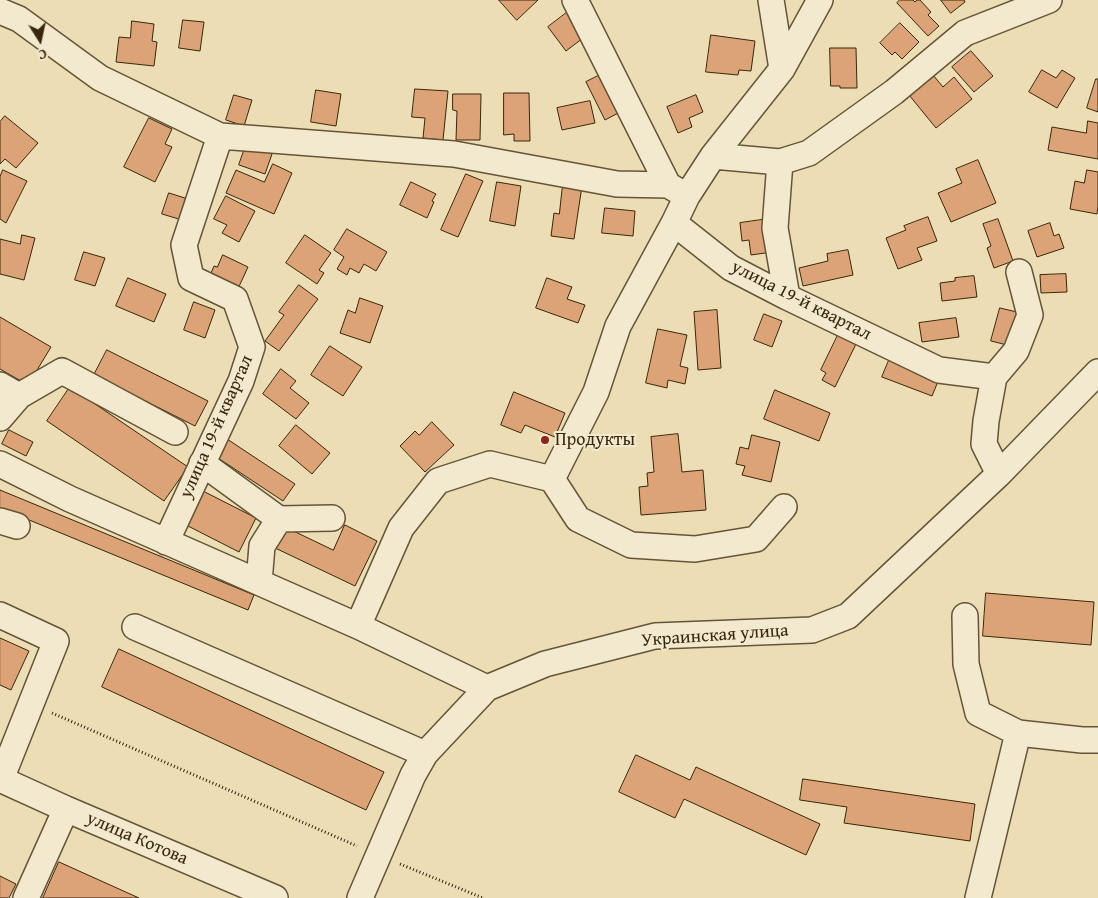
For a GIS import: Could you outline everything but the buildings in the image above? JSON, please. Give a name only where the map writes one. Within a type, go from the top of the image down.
[{"type":"street","points":[[552,479],[596,392],[618,326],[674,223],[677,191],[575,0]]},
{"type":"street","points":[[771,0],[782,69]]},
{"type":"street","points":[[677,191],[713,156],[782,69],[820,0]]},
{"type":"street","points":[[713,156],[780,162],[809,154],[894,92],[965,33],[1049,0]]},
{"type":"street","points":[[0,11],[19,19],[100,78],[220,136],[454,154],[617,184],[677,191]]},
{"type":"street","name":"улица 19-й квартал","points":[[166,542],[241,381],[252,347],[235,299],[191,278],[184,246],[220,136]]},
{"type":"street","points":[[780,162],[775,228],[788,296]]},
{"type":"street","name":"улица 19-й квартал","points":[[674,223],[731,268],[939,370],[994,377]]},
{"type":"street","points":[[999,474],[984,444],[986,420],[994,377],[1016,351],[1030,315],[1019,272]]},
{"type":"street","points":[[0,418],[10,391],[62,372],[175,432]]},
{"type":"street","name":"Украинская улица","points":[[360,898],[413,775],[425,754],[487,688],[545,664],[655,636],[812,630],[848,616],[999,474],[1098,372]]},
{"type":"street","points":[[202,463],[279,519],[332,518]]},
{"type":"street","points":[[0,464],[70,499],[358,626],[487,688]]},
{"type":"street","points":[[358,626],[401,528],[438,481],[490,464],[552,479],[578,519],[630,545],[695,550],[756,539],[784,507]]},
{"type":"street","points":[[259,582],[262,546],[279,519]]},
{"type":"street","points":[[0,616],[56,641],[0,779]]},
{"type":"street","points":[[965,616],[966,664],[978,713],[1018,733],[1098,740]]},
{"type":"street","points":[[135,627],[425,754]]},
{"type":"street","points":[[978,898],[1018,733]]},
{"type":"street","name":"улица Котова","points":[[0,779],[275,898]]},
{"type":"street","points":[[26,898],[66,809]]},
{"type":"path","points":[[31,704],[378,856],[483,898]]},
{"type":"place","name":"Продукты","points":[[545,440]]}]
